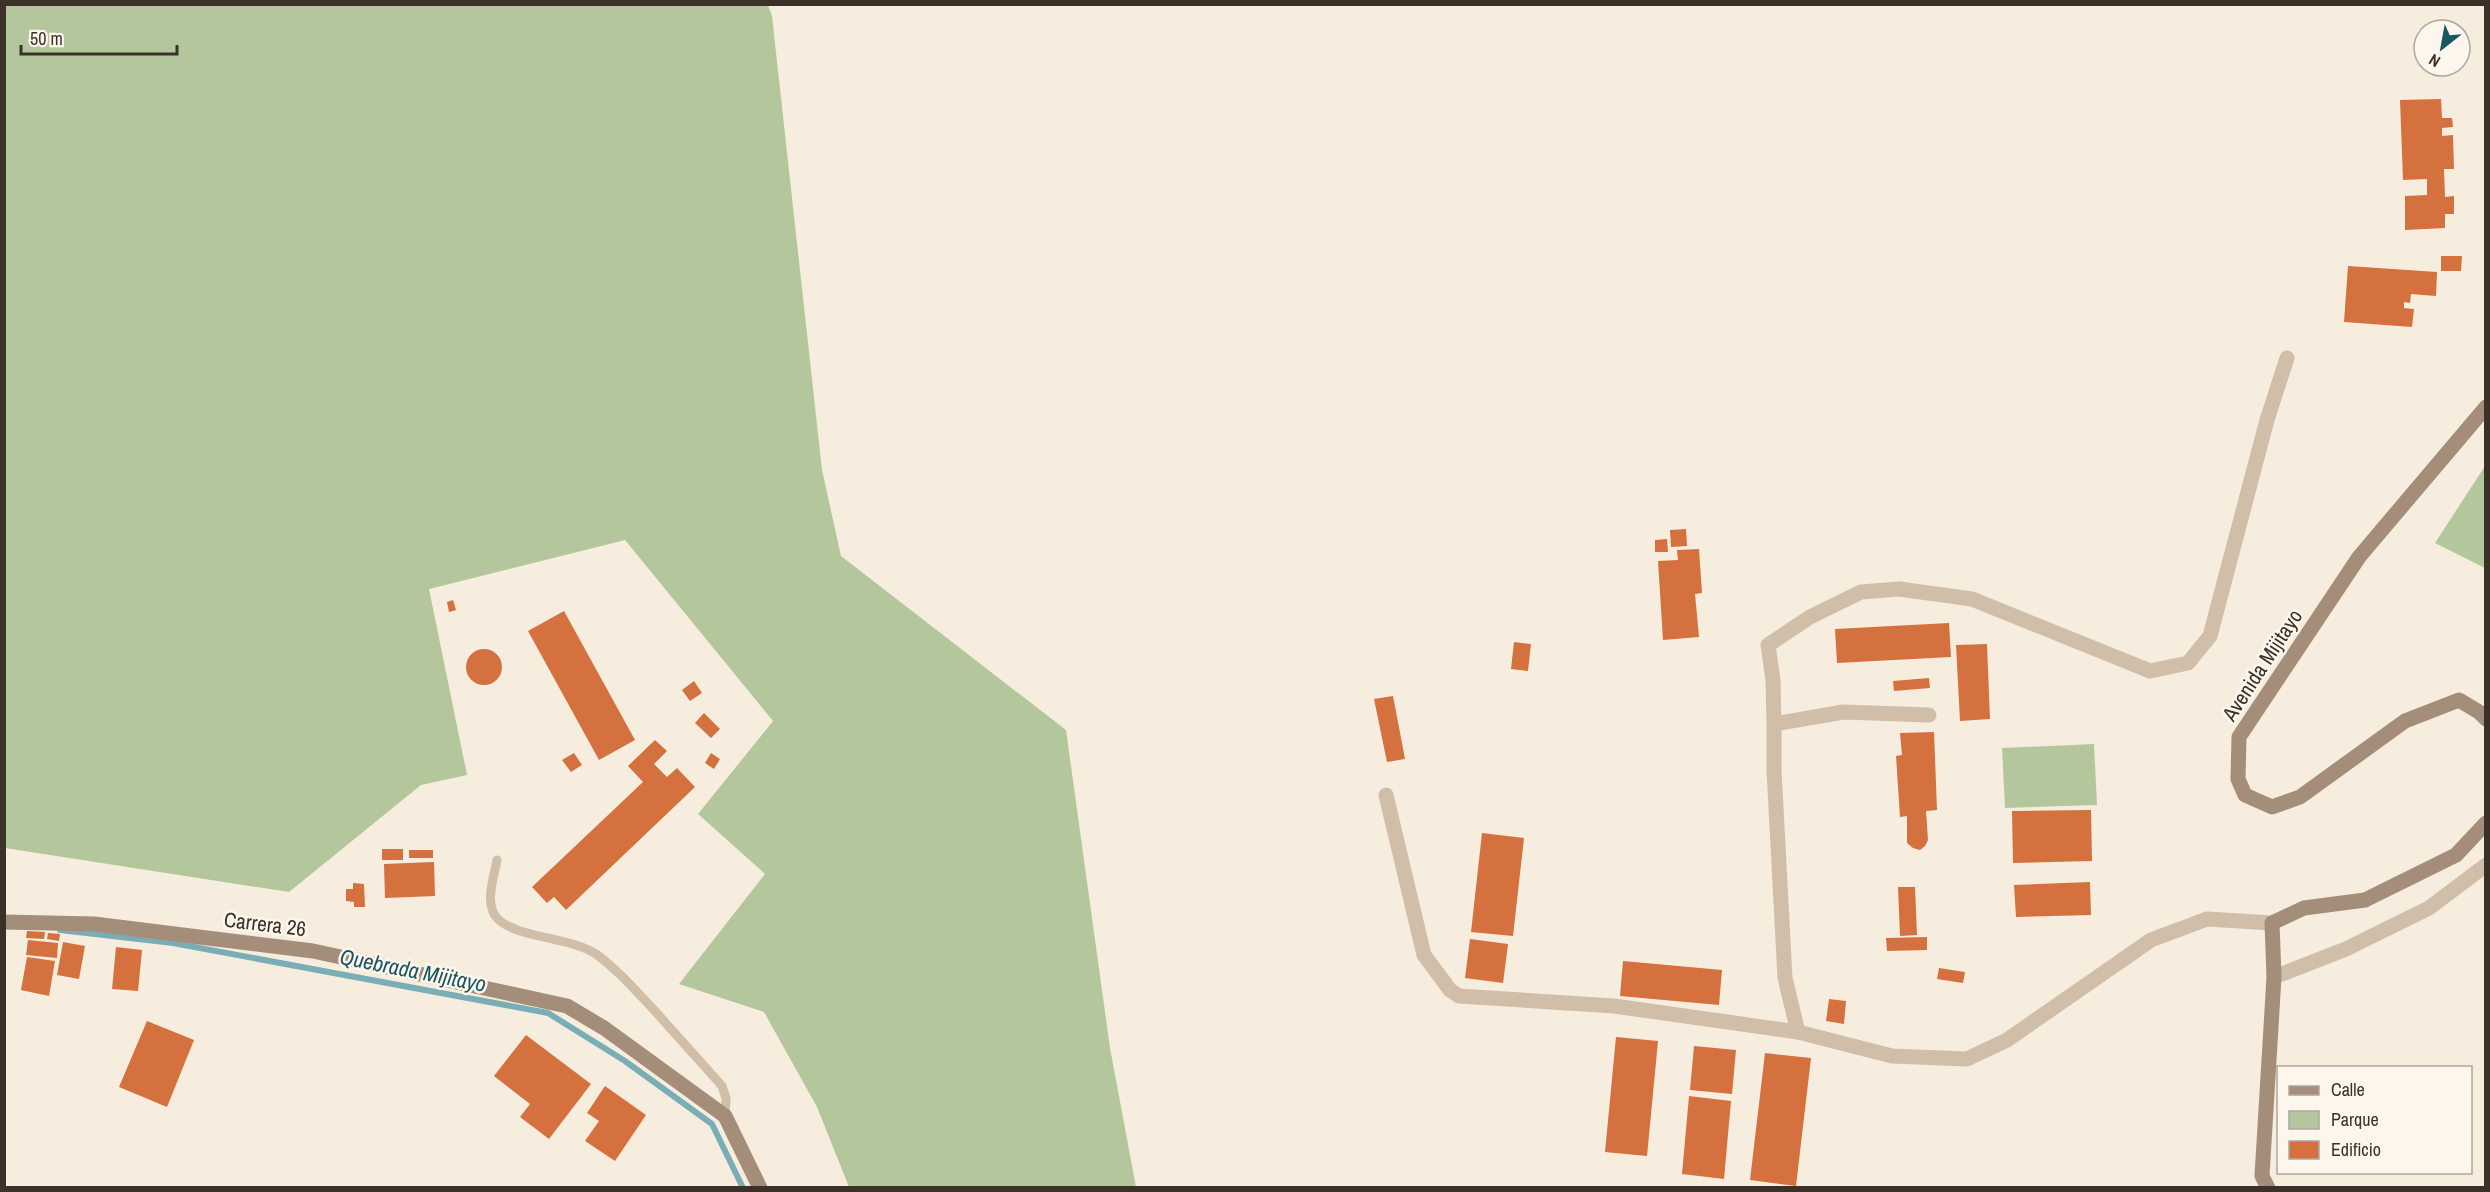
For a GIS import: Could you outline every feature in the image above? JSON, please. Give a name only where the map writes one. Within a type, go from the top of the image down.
[{"type":"street","points":[[1798,1032],[1785,978],[1773,770],[1774,724],[1768,645],[1810,617],[1861,592],[1899,589],[1972,599],[2150,671],[2188,663],[2210,636],[2267,420],[2287,358]]},
{"type":"street","name":"Avenida Mijitayo","points":[[2486,407],[2352,567],[2239,737],[2238,779],[2245,795],[2272,807],[2300,796],[2405,721],[2459,700],[2486,718]]},
{"type":"street","points":[[1774,724],[1843,712],[1929,715]]},
{"type":"street","points":[[1386,795],[1424,955],[1450,990],[1459,996],[1614,1006],[1798,1032],[1893,1056],[1966,1059],[2007,1040],[2151,940],[2207,919],[2272,923],[2304,908],[2365,900],[2456,855],[2486,823]]},
{"type":"street","points":[[2274,977],[2346,949],[2429,908],[2486,865]]},
{"type":"street","name":"Carrera 26","points":[[4,922],[94,924],[313,951],[567,1006],[604,1028],[725,1116],[760,1188]]},
{"type":"street","points":[[2268,1188],[2262,1176],[2274,977],[2272,923]]},
{"type":"lane","points":[[497,861],[491,894],[497,918],[514,928],[562,940],[593,952],[620,974],[722,1086],[726,1098],[725,1116]]},
{"type":"green space","points":[[4,5],[768,5],[772,16],[822,470],[841,556],[1066,730],[1110,1048],[1136,1187],[849,1187],[817,1107],[764,1012],[679,984],[765,874],[698,814],[773,721],[625,540],[429,589],[467,775],[421,785],[289,892],[5,848]]},
{"type":"green space","points":[[2485,466],[2485,568],[2435,543]]},
{"type":"green space","points":[[2094,744],[2097,805],[2005,808],[2002,748]]},
{"type":"building","points":[[2441,99],[2442,118],[2452,118],[2453,127],[2442,128],[2442,136],[2453,135],[2454,169],[2444,169],[2445,197],[2454,196],[2454,214],[2445,214],[2445,228],[2405,230],[2405,196],[2427,195],[2427,179],[2403,180],[2400,100]]},
{"type":"building","points":[[2441,256],[2462,256],[2461,271],[2441,271]]},
{"type":"building","points":[[2348,266],[2437,272],[2436,296],[2411,294],[2410,303],[2404,302],[2404,308],[2414,309],[2412,327],[2344,322]]},
{"type":"building","points":[[1686,529],[1687,546],[1671,547],[1670,530]]},
{"type":"building","points":[[1667,539],[1668,552],[1655,552],[1655,540]]},
{"type":"building","points":[[1699,549],[1702,593],[1695,594],[1699,637],[1663,640],[1658,561],[1678,560],[1677,550]]},
{"type":"building","points":[[453,600],[456,610],[449,612],[447,602]]},
{"type":"building","points":[[564,611],[635,740],[599,760],[528,631]]},
{"type":"building","points":[[1949,623],[1951,657],[1837,663],[1835,629]]},
{"type":"building","points":[[1514,642],[1531,644],[1528,671],[1511,669]]},
{"type":"building","points":[[1987,644],[1990,719],[1960,721],[1956,645]]},
{"type":"building","points":[[484,649],[497,654],[502,667],[497,680],[484,685],[471,680],[466,667],[471,654]]},
{"type":"building","points":[[1929,678],[1930,688],[1894,691],[1893,681]]},
{"type":"building","points":[[694,681],[702,693],[690,701],[682,690]]},
{"type":"building","points":[[1393,696],[1405,759],[1387,762],[1374,699]]},
{"type":"building","points":[[704,713],[720,729],[711,738],[695,723]]},
{"type":"building","points":[[1934,732],[1937,810],[1926,811],[1928,840],[1920,850],[1907,843],[1907,816],[1900,817],[1896,756],[1902,755],[1900,733]]},
{"type":"building","points":[[655,740],[667,751],[654,764],[667,777],[677,768],[695,787],[566,910],[554,897],[547,903],[532,887],[643,782],[628,766]]},
{"type":"building","points":[[574,753],[582,765],[571,772],[562,760]]},
{"type":"building","points":[[711,753],[720,759],[714,769],[705,763]]},
{"type":"building","points":[[2091,810],[2092,861],[2013,863],[2012,811]]},
{"type":"building","points":[[1482,833],[1524,838],[1513,936],[1471,932]]},
{"type":"building","points":[[382,849],[403,849],[403,860],[382,860]]},
{"type":"building","points":[[409,850],[433,850],[433,858],[409,858]]},
{"type":"building","points":[[434,862],[435,896],[385,898],[384,864]]},
{"type":"building","points":[[2090,882],[2091,915],[2016,917],[2014,885]]},
{"type":"building","points":[[353,883],[364,884],[365,907],[354,907],[354,902],[346,901],[346,889],[353,889]]},
{"type":"building","points":[[1898,887],[1915,887],[1917,935],[1900,936]]},
{"type":"building","points":[[27,931],[45,932],[44,939],[26,938]]},
{"type":"building","points":[[48,933],[60,934],[59,941],[47,939]]},
{"type":"building","points":[[1927,937],[1927,950],[1887,951],[1886,938]]},
{"type":"building","points":[[1470,939],[1508,944],[1503,983],[1465,978]]},
{"type":"building","points":[[28,940],[58,943],[57,958],[26,955]]},
{"type":"building","points":[[63,942],[85,946],[79,979],[57,975]]},
{"type":"building","points":[[116,947],[142,950],[138,991],[112,989]]},
{"type":"building","points":[[27,957],[55,961],[49,996],[21,990]]},
{"type":"building","points":[[1623,961],[1722,970],[1719,1005],[1620,996]]},
{"type":"building","points":[[1939,968],[1965,972],[1963,983],[1937,979]]},
{"type":"building","points":[[1829,999],[1846,1001],[1844,1024],[1826,1021]]},
{"type":"building","points":[[147,1021],[194,1040],[167,1107],[119,1087]]},
{"type":"building","points":[[526,1035],[591,1084],[549,1139],[520,1117],[530,1104],[494,1076]]},
{"type":"building","points":[[1616,1037],[1658,1041],[1647,1156],[1605,1152]]},
{"type":"building","points":[[1694,1046],[1736,1050],[1732,1094],[1690,1090]]},
{"type":"building","points":[[1765,1053],[1811,1058],[1796,1186],[1750,1180]]},
{"type":"building","points":[[605,1086],[646,1115],[615,1161],[585,1141],[599,1121],[587,1113]]},
{"type":"building","points":[[1689,1096],[1731,1101],[1724,1179],[1682,1174]]},
{"type":"waterway","name":"Quebrada Mijitayo","points":[[60,930],[173,943],[548,1013],[625,1061],[712,1124],[743,1188]]}]
